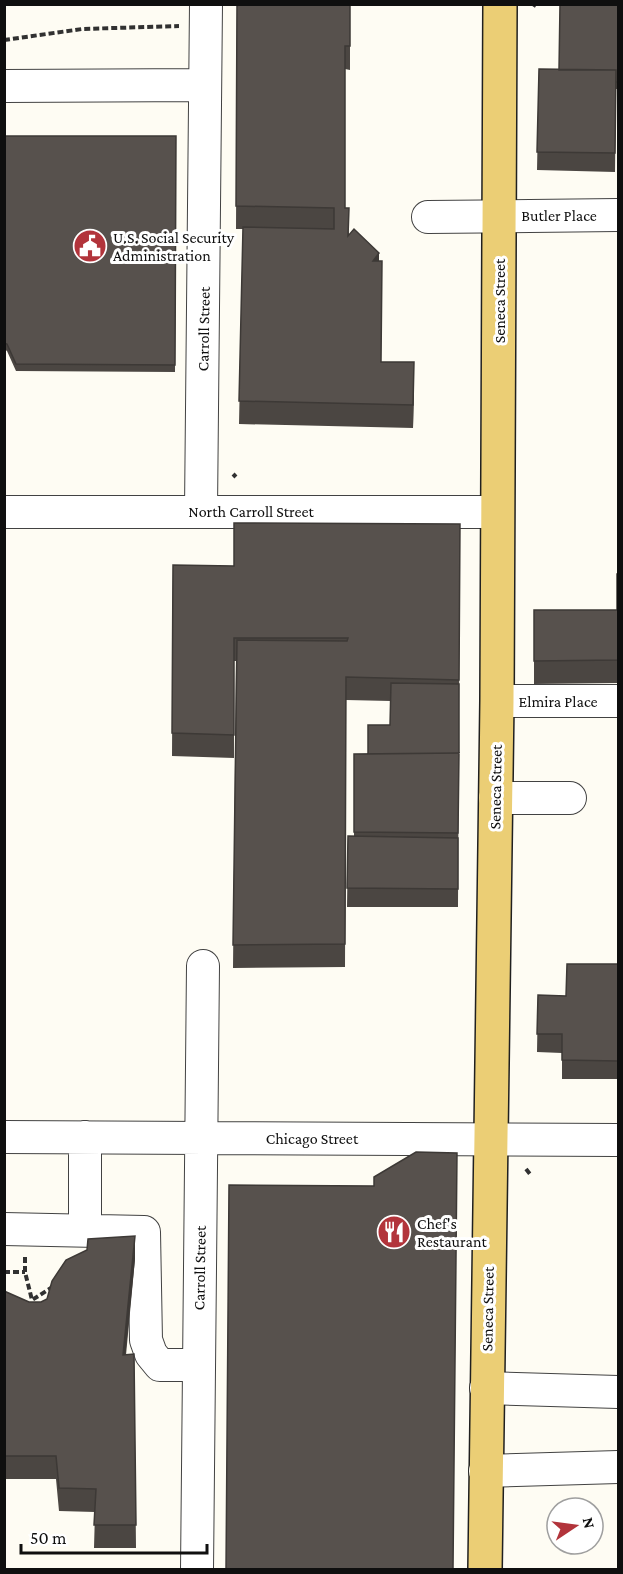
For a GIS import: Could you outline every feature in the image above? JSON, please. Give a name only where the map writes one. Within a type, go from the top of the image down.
[{"type":"main road","name":"Seneca Street","points":[[485,1569],[496,701],[501,4]]},
{"type":"street","name":"Carroll Street","points":[[196,15],[205,85],[201,510]]},
{"type":"street","points":[[4,86],[205,85]]},
{"type":"street","name":"Butler Place","points":[[428,217],[618,215]]},
{"type":"street","name":"North Carroll Street","points":[[4,512],[201,510],[497,512]]},
{"type":"street","name":"Elmira Place","points":[[496,701],[618,701]]},
{"type":"street","points":[[495,798],[570,798]]},
{"type":"street","name":"Carroll Street","points":[[197,1569],[203,966]]},
{"type":"street","name":"Chicago Street","points":[[4,1137],[618,1140]]},
{"type":"street","points":[[85,1137],[85,1230]]},
{"type":"street","points":[[4,1229],[144,1232],[146,1340],[151,1354],[160,1365],[198,1365]]},
{"type":"street","points":[[486,1389],[618,1392]]},
{"type":"street","points":[[485,1471],[618,1467]]},
{"type":"path","points":[[4,40],[196,15]]},
{"type":"path","points":[[526,1169],[530,1174]]},
{"type":"path","points":[[4,1272],[25,1270],[32,1300],[42,1295],[56,1280]]},
{"type":"building","points":[[237,4],[350,4],[350,46],[345,46],[345,208],[349,208],[348,236],[354,229],[379,253],[373,261],[382,261],[381,362],[414,362],[413,405],[239,401],[243,227],[334,229],[334,208],[236,206]]},
{"type":"building","points":[[560,4],[618,4],[618,82],[616,82],[616,70],[559,70]]},
{"type":"building","points":[[539,69],[616,70],[615,153],[537,152]]},
{"type":"building","name":"U.S. Social Security Administration","points":[[4,136],[176,136],[175,365],[16,364],[7,344],[4,343]]},
{"type":"building","points":[[234,523],[460,524],[459,680],[346,677],[345,944],[233,945],[237,640],[347,641],[348,638],[234,638],[234,735],[172,733],[173,565],[234,566]]},
{"type":"building","points":[[617,574],[618,660],[534,661],[534,610],[617,610]]},
{"type":"building","points":[[391,683],[459,684],[459,753],[368,754],[368,725],[390,725]]},
{"type":"building","points":[[459,753],[458,833],[354,832],[354,754]]},
{"type":"building","points":[[348,836],[458,838],[458,889],[347,888]]},
{"type":"building","points":[[567,964],[618,964],[618,1061],[562,1060],[562,1034],[537,1034],[538,995],[566,996]]},
{"type":"building","points":[[416,1152],[457,1153],[453,1569],[226,1569],[229,1185],[374,1186],[374,1177]]},
{"type":"building","points":[[135,1236],[123,1355],[134,1354],[136,1525],[94,1525],[96,1489],[59,1488],[56,1456],[4,1456],[4,1291],[29,1302],[41,1302],[47,1299],[52,1281],[66,1260],[87,1250],[88,1239]]},
{"type":"place","name":"U.S. Social Security Administration","points":[[90,246]]},
{"type":"place","name":"Chef's Restaurant","points":[[394,1232]]}]
